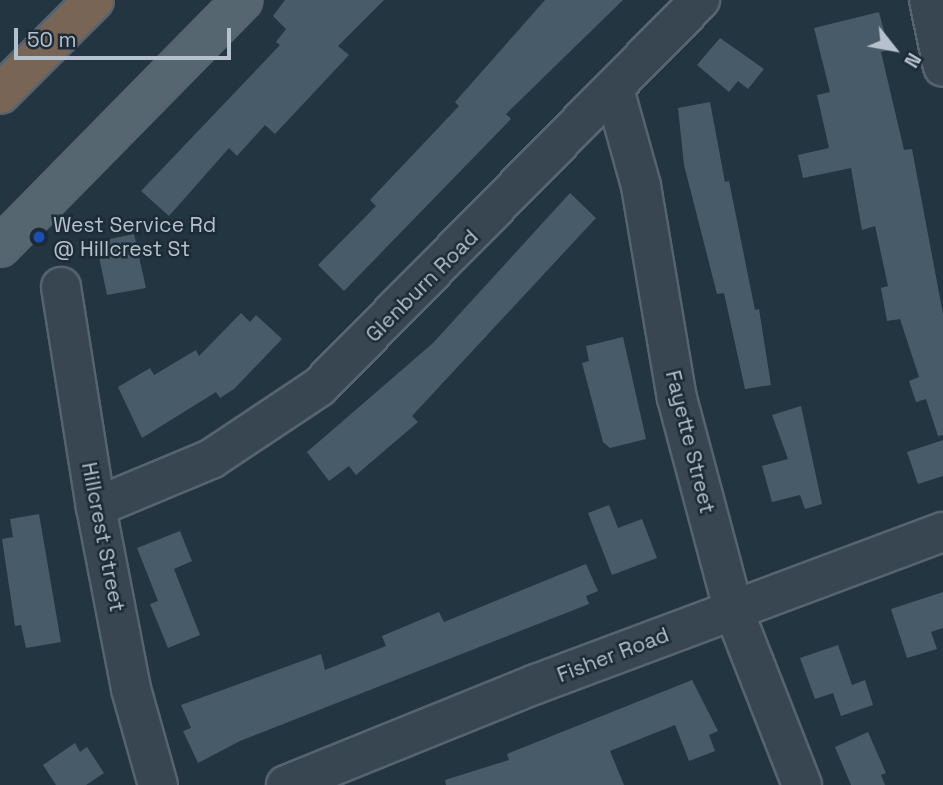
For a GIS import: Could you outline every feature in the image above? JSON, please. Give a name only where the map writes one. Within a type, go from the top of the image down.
[{"type":"highway","points":[[0,94],[94,0]]},
{"type":"main road","points":[[0,247],[243,0]]},
{"type":"street","name":"Glenburn Road","points":[[96,507],[211,459],[319,387],[700,0]]},
{"type":"street","points":[[929,0],[943,67]]},
{"type":"street","name":"Fayette Street","points":[[614,89],[641,186],[677,398],[733,609],[802,785]]},
{"type":"street","name":"Hillcrest Street","points":[[61,287],[96,507],[131,689],[158,785]]},
{"type":"street","name":"Fisher Road","points":[[286,785],[733,609],[943,532]]},
{"type":"building","points":[[285,0],[384,0],[338,46],[349,55],[275,134],[265,125],[237,156],[229,148],[169,216],[141,191],[280,45],[276,42],[286,29],[273,16]]},
{"type":"building","points":[[545,0],[623,0],[506,114],[511,119],[344,291],[318,265],[376,206],[370,200],[459,106],[455,102]]},
{"type":"building","points":[[879,12],[889,50],[881,52],[904,150],[912,149],[943,314],[943,435],[938,436],[926,399],[916,402],[909,381],[919,377],[900,319],[887,321],[881,288],[888,286],[875,226],[862,230],[851,168],[803,178],[798,155],[829,148],[817,95],[830,92],[814,28]]},
{"type":"building","points":[[720,38],[764,69],[748,89],[738,81],[729,92],[697,65]]},
{"type":"building","points":[[710,102],[725,182],[729,181],[755,310],[759,309],[771,385],[745,389],[724,293],[717,294],[684,165],[678,108]]},
{"type":"building","points":[[570,193],[596,218],[412,416],[418,422],[356,475],[349,466],[329,481],[307,452],[433,343]]},
{"type":"building","points":[[134,234],[146,288],[107,295],[96,242]]},
{"type":"building","points":[[241,313],[250,322],[256,315],[282,339],[234,389],[220,398],[216,392],[142,438],[118,387],[150,368],[154,375],[196,350],[199,356]]},
{"type":"building","points":[[623,337],[646,439],[610,448],[603,442],[582,363],[589,361],[586,346]]},
{"type":"building","points":[[801,406],[822,504],[805,509],[800,495],[772,502],[762,466],[788,459],[772,415]]},
{"type":"building","points":[[943,440],[943,476],[918,484],[907,452]]},
{"type":"building","points":[[609,505],[618,528],[642,519],[657,558],[612,575],[588,513]]},
{"type":"building","points":[[39,514],[61,642],[26,648],[21,625],[15,626],[2,539],[13,537],[10,519]]},
{"type":"building","points":[[180,531],[192,561],[174,569],[200,635],[168,648],[150,604],[158,601],[137,548]]},
{"type":"building","points":[[586,564],[598,591],[586,596],[589,604],[240,741],[198,763],[183,731],[191,728],[181,705],[321,654],[325,670],[386,646],[382,636],[439,612],[444,622]]},
{"type":"building","points":[[943,592],[943,628],[931,632],[937,649],[907,658],[891,609]]},
{"type":"building","points":[[838,645],[852,685],[865,680],[873,705],[841,716],[833,693],[815,699],[800,658]]},
{"type":"building","points":[[692,680],[718,731],[709,735],[715,751],[689,761],[675,725],[610,751],[624,785],[446,785],[445,780],[509,760],[507,754]]},
{"type":"building","points":[[868,732],[886,773],[881,775],[885,785],[851,785],[835,747]]},
{"type":"building","points":[[75,743],[80,752],[87,747],[104,773],[86,785],[56,785],[43,765]]},
{"type":"place","name":"West Service Rd @ Hillcrest St","points":[[39,237]]}]
